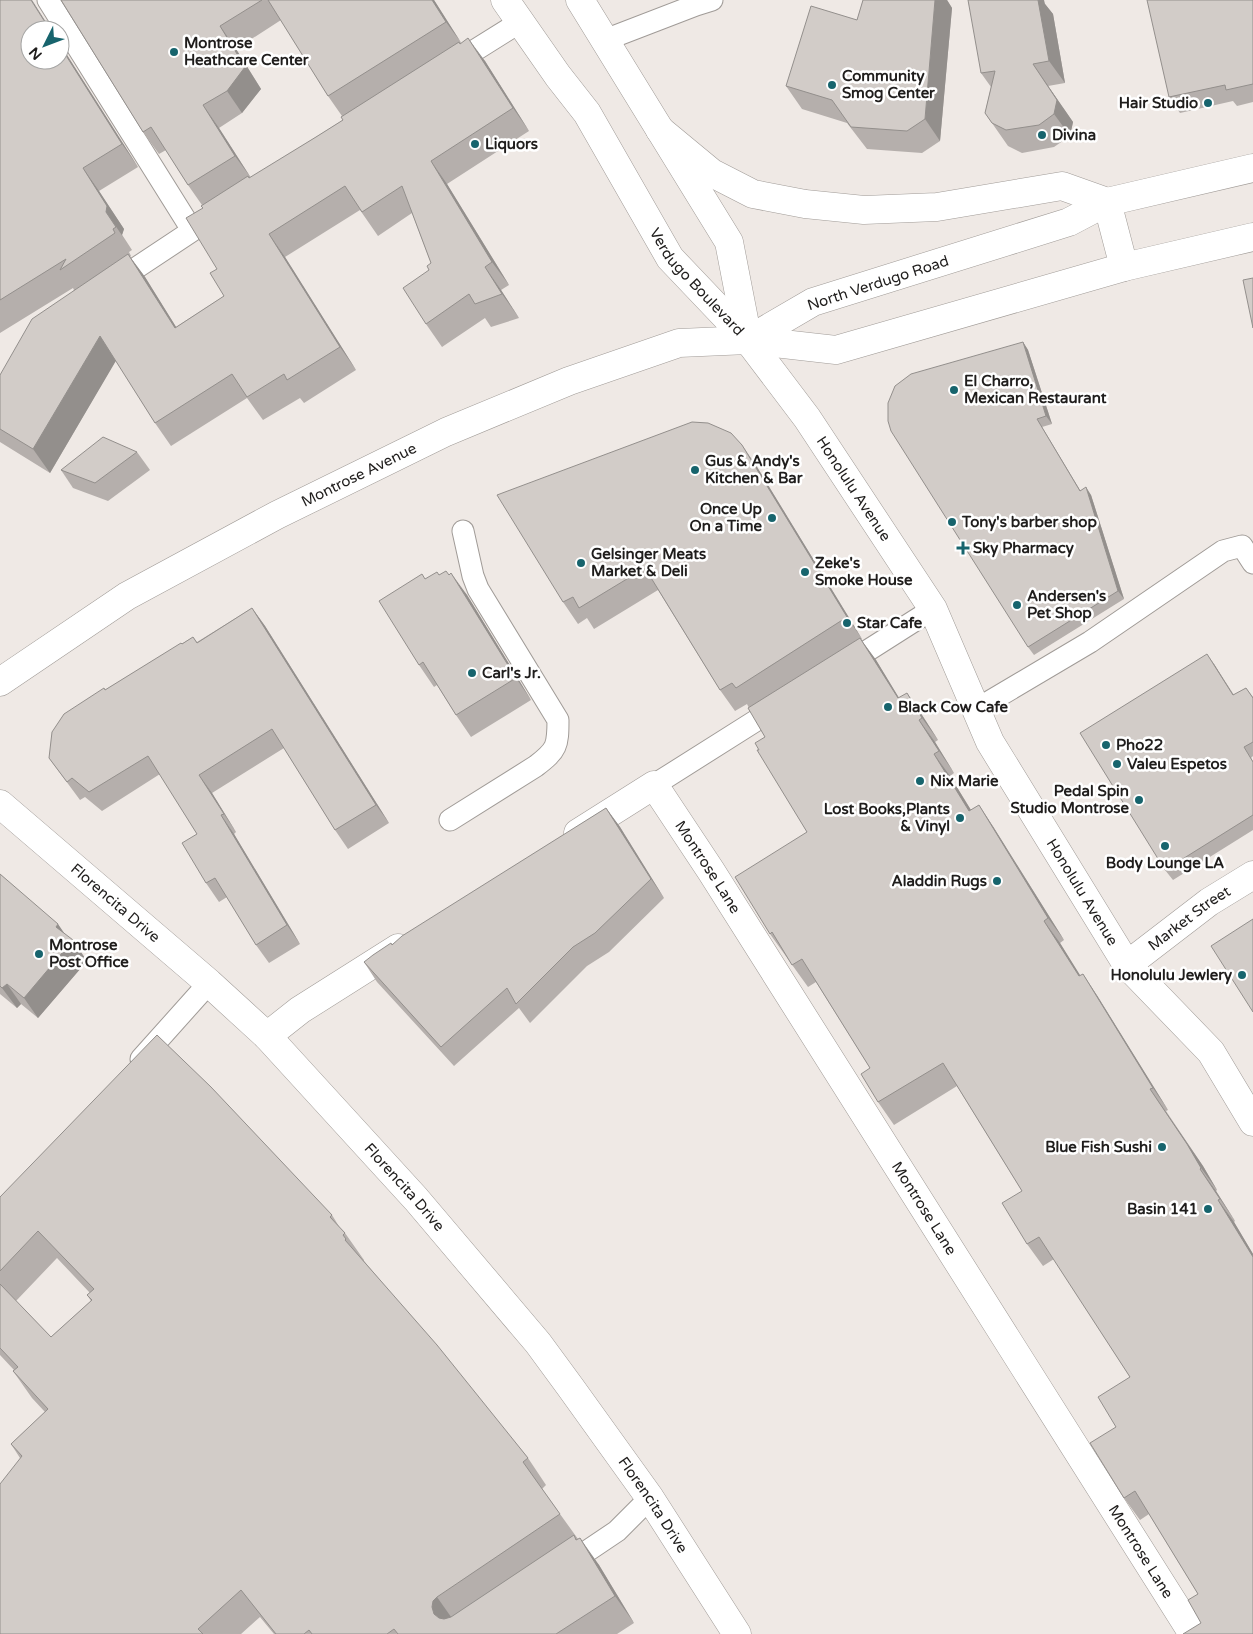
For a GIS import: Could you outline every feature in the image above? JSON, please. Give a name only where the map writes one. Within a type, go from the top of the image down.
[{"type":"street","name":"Verdugo Boulevard","points":[[580,0],[729,242],[748,340]]},
{"type":"street","name":"Verdugo Boulevard","points":[[512,11],[587,113],[670,258],[748,340]]},
{"type":"street","points":[[660,130],[712,173],[753,194],[805,204],[864,210],[937,207],[1062,186],[1107,202],[1124,267]]},
{"type":"street","name":"North Verdugo Road","points":[[748,340],[813,302],[1069,222],[1107,202],[1253,168]]},
{"type":"street","points":[[748,340],[836,350],[1124,267],[1253,237]]},
{"type":"street","name":"Honolulu Avenue","points":[[748,340],[808,418],[933,608],[990,742],[1127,965],[1211,1052],[1253,1122]]},
{"type":"street","name":"Montrose Avenue","points":[[0,682],[127,596],[277,515],[446,432],[569,381],[680,343],[748,340]]},
{"type":"street","points":[[561,844],[654,785]]},
{"type":"street","name":"Montrose Lane","points":[[654,785],[711,871],[1193,1634]]},
{"type":"street","name":"Florencita Drive","points":[[0,804],[209,983],[267,1036],[416,1199],[532,1336],[571,1388],[650,1498],[737,1634]]},
{"type":"street","name":"Market Street","points":[[1127,965],[1209,902],[1253,875]]},
{"type":"street","points":[[267,1036],[300,1010],[418,935]]},
{"type":"lane","points":[[48,0],[192,230]]},
{"type":"lane","points":[[605,40],[712,0]]},
{"type":"lane","points":[[439,73],[512,11]]},
{"type":"lane","points":[[102,291],[234,204]]},
{"type":"lane","points":[[450,820],[536,766],[549,756],[558,743],[558,720],[478,589],[473,576],[463,531]]},
{"type":"lane","points":[[976,709],[1090,642],[1224,551],[1242,546],[1253,563]]},
{"type":"lane","points":[[830,674],[933,608]]},
{"type":"lane","points":[[654,785],[798,694]]},
{"type":"lane","points":[[128,1074],[209,983]]},
{"type":"lane","points":[[552,1574],[616,1532],[650,1498]]},
{"type":"building","points":[[0,0],[31,0],[44,20],[20,20],[20,70],[70,70],[70,62],[122,144],[83,168],[107,206],[106,212],[116,227],[113,229],[115,233],[60,270],[66,259],[0,300]]},
{"type":"building","points":[[61,0],[262,0],[220,26],[245,67],[227,91],[203,105],[235,156],[188,185],[151,127],[143,132]]},
{"type":"building","points":[[268,0],[432,0],[446,22],[328,96]]},
{"type":"building","points":[[863,0],[935,0],[925,119],[907,131],[851,127],[832,100],[786,86],[811,6],[857,20]]},
{"type":"building","points":[[968,0],[1038,0],[1049,61],[1033,64],[1057,100],[1054,114],[1039,125],[1006,130],[992,123],[985,113],[995,71],[981,73]]},
{"type":"building","points":[[1147,0],[1253,0],[1253,84],[1226,90],[1225,85],[1169,97]]},
{"type":"building","points":[[468,38],[513,108],[431,161],[492,262],[485,267],[502,294],[475,304],[469,294],[426,324],[403,288],[429,270],[427,266],[431,263],[402,186],[362,212],[345,186],[269,234],[340,347],[287,380],[284,374],[247,397],[232,374],[155,423],[100,336],[33,449],[0,429],[0,375],[32,319],[128,254],[175,328],[224,296],[210,273],[217,269],[186,218],[203,208],[201,206],[248,176],[249,178],[316,137],[343,120],[341,117]]},
{"type":"building","points":[[1253,278],[1253,328],[1243,280]]},
{"type":"building","points":[[1023,342],[1046,416],[1037,419],[1080,491],[1086,487],[1118,591],[1028,647],[891,431],[888,421],[888,403],[895,386],[911,374]]},
{"type":"building","points":[[692,422],[708,423],[731,433],[742,445],[847,617],[736,688],[732,683],[720,690],[645,568],[579,608],[573,597],[563,602],[497,495]]},
{"type":"building","points":[[103,437],[137,452],[95,483],[61,470]]},
{"type":"building","name":"Carl's Jr.","points":[[446,571],[449,575],[451,573],[516,678],[456,715],[423,662],[419,665],[379,601],[422,574],[425,579],[437,572],[439,575]]},
{"type":"building","points":[[252,608],[376,805],[335,830],[272,729],[199,775],[224,814],[221,815],[287,925],[256,945],[215,878],[206,883],[182,843],[197,834],[148,756],[89,792],[72,778],[67,782],[49,758],[52,732],[64,714],[181,643],[193,637],[197,643]]},
{"type":"building","points":[[860,638],[898,698],[907,693],[922,718],[919,720],[939,751],[934,754],[969,811],[979,805],[1048,918],[1044,921],[1079,976],[1083,974],[1153,1088],[1150,1089],[1187,1144],[1253,1257],[1253,1634],[1183,1634],[1201,1623],[1188,1600],[1198,1594],[1135,1491],[1124,1498],[1090,1443],[1116,1427],[1098,1397],[1130,1377],[1039,1237],[1027,1244],[1002,1203],[1022,1191],[943,1063],[878,1102],[861,1074],[870,1068],[802,959],[792,965],[772,932],[770,934],[735,877],[807,832],[757,750],[759,750],[755,743],[765,737],[748,708]]},
{"type":"building","points":[[1207,654],[1233,695],[1246,688],[1253,698],[1253,742],[1244,747],[1253,762],[1253,815],[1165,870],[1080,733]]},
{"type":"building","points":[[606,808],[651,879],[595,933],[573,947],[516,1004],[507,988],[441,1047],[364,962],[391,943],[392,945],[402,936]]},
{"type":"building","name":"Montrose Post Office","points":[[0,874],[58,924],[56,927],[73,940],[24,998],[7,984],[2,988],[0,986]]},
{"type":"building","name":"Honolulu Jewlery","points":[[1253,919],[1253,1012],[1211,946]]},
{"type":"building","points":[[157,1035],[211,1087],[332,1215],[330,1217],[345,1233],[343,1235],[345,1240],[437,1345],[528,1458],[523,1462],[560,1514],[437,1597],[433,1601],[434,1614],[444,1619],[451,1617],[574,1535],[576,1540],[580,1538],[615,1596],[556,1634],[398,1634],[394,1629],[387,1634],[312,1634],[309,1630],[304,1634],[276,1634],[241,1590],[198,1629],[203,1634],[0,1634],[0,1484],[22,1456],[11,1444],[48,1409],[13,1371],[18,1367],[0,1348],[0,1284],[51,1337],[92,1300],[87,1295],[94,1289],[38,1231],[0,1271],[0,1197]]},
{"type":"place","name":"Montrose Heathcare Center","points":[[174,52]]},
{"type":"place","name":"Community Smog Center","points":[[832,85]]},
{"type":"place","name":"Hair Studio","points":[[1208,103]]},
{"type":"place","name":"Divina","points":[[1042,135]]},
{"type":"place","name":"Liquors","points":[[475,144]]},
{"type":"place","name":"El Charro, Mexican Restaurant","points":[[954,390]]},
{"type":"place","name":"Gus & Andy's Kitchen & Bar","points":[[695,470]]},
{"type":"place","name":"Once Up On a Time","points":[[772,518]]},
{"type":"place","name":"Tony's barber shop","points":[[952,522]]},
{"type":"place","name":"Sky Pharmacy","points":[[963,548]]},
{"type":"place","name":"Gelsinger Meats Market & Deli","points":[[581,563]]},
{"type":"place","name":"Zeke's Smoke House","points":[[805,572]]},
{"type":"place","name":"Andersen's Pet Shop","points":[[1017,605]]},
{"type":"place","name":"Star Cafe","points":[[847,623]]},
{"type":"place","name":"Carl's Jr.","points":[[472,673]]},
{"type":"place","name":"Black Cow Cafe","points":[[888,707]]},
{"type":"place","name":"Pho22","points":[[1106,745]]},
{"type":"place","name":"Valeu Espetos","points":[[1117,764]]},
{"type":"place","name":"Nix Marie","points":[[920,781]]},
{"type":"place","name":"Pedal Spin Studio Montrose","points":[[1139,800]]},
{"type":"place","name":"Lost Books,Plants & Vinyl","points":[[960,818]]},
{"type":"place","name":"Body Lounge LA","points":[[1165,846]]},
{"type":"place","name":"Aladdin Rugs","points":[[997,881]]},
{"type":"place","name":"Montrose Post Office","points":[[39,954]]},
{"type":"place","name":"Honolulu Jewlery","points":[[1242,975]]},
{"type":"place","name":"Blue Fish Sushi","points":[[1162,1147]]},
{"type":"place","name":"Basin 141","points":[[1208,1209]]}]
